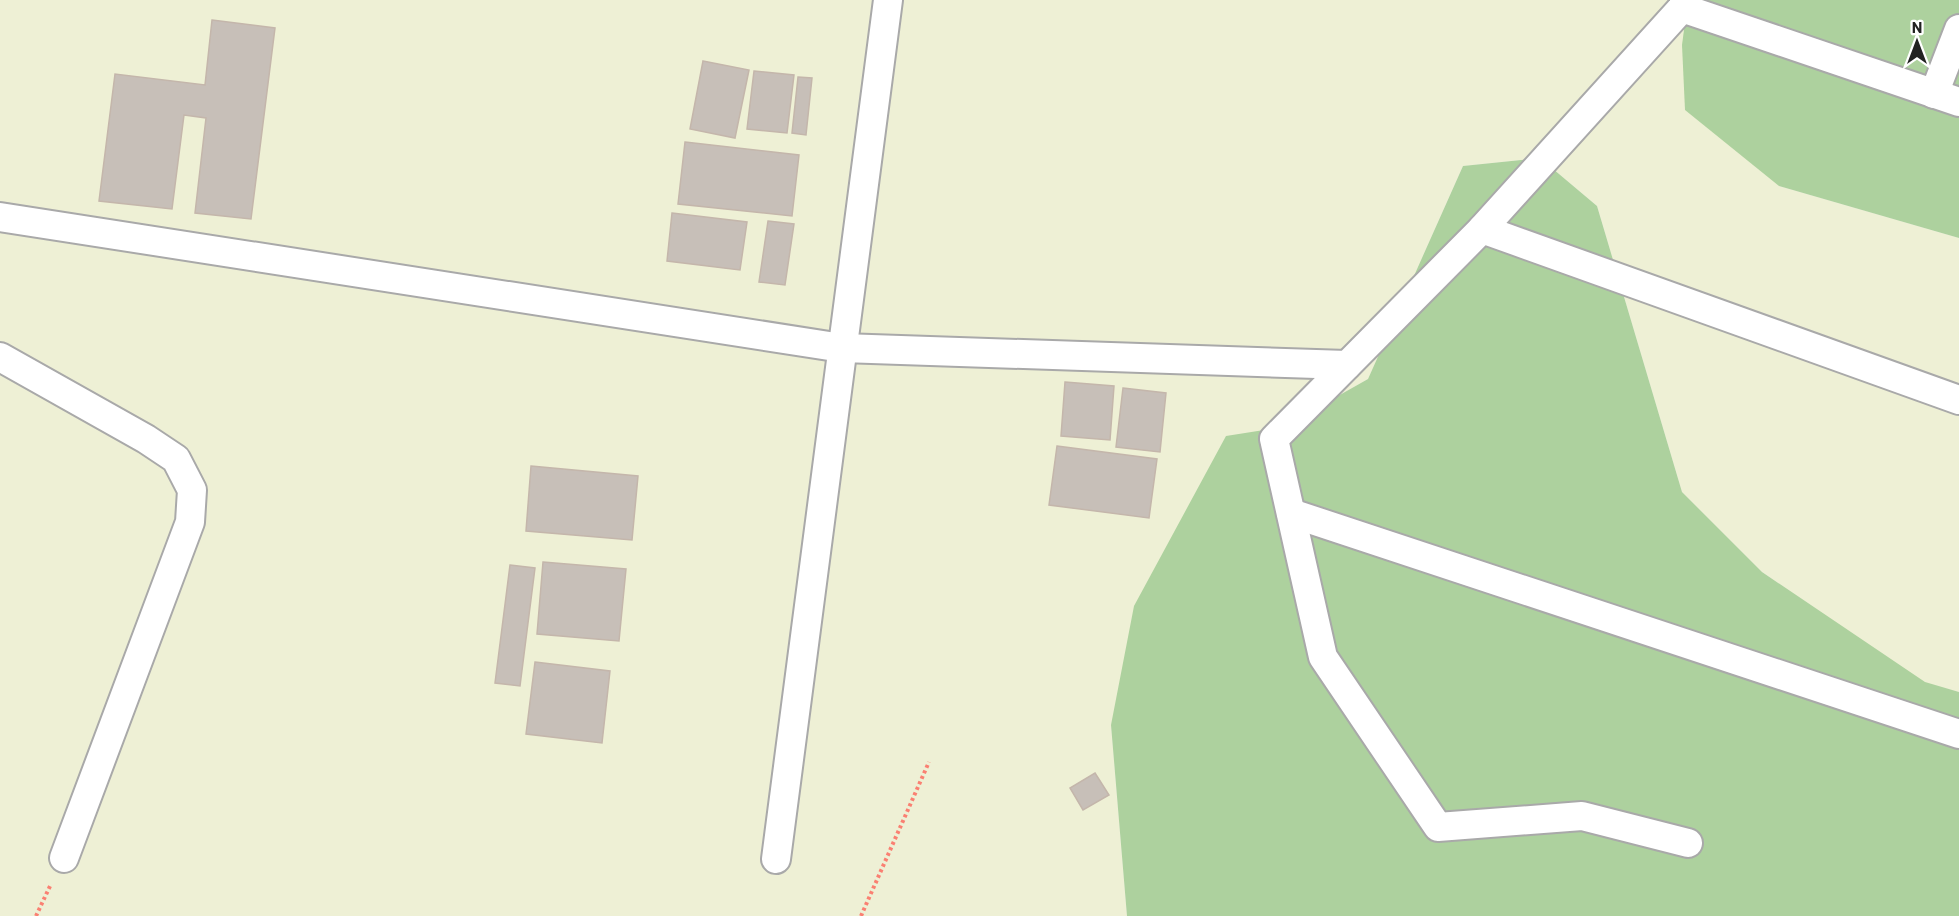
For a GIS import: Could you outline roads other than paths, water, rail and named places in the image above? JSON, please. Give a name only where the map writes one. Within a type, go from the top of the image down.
[{"type":"street","points":[[776,859],[888,0]]},
{"type":"street","points":[[1688,843],[1582,816],[1438,827],[1323,657],[1274,439],[1482,229],[1684,4],[1947,98],[1959,29]]},
{"type":"street","points":[[0,218],[842,348],[1347,366]]},
{"type":"street","points":[[1482,229],[1959,400]]},
{"type":"street","points":[[0,357],[146,439],[176,459],[192,490],[190,522],[64,858]]},
{"type":"street","points":[[1291,513],[1959,734]]}]
